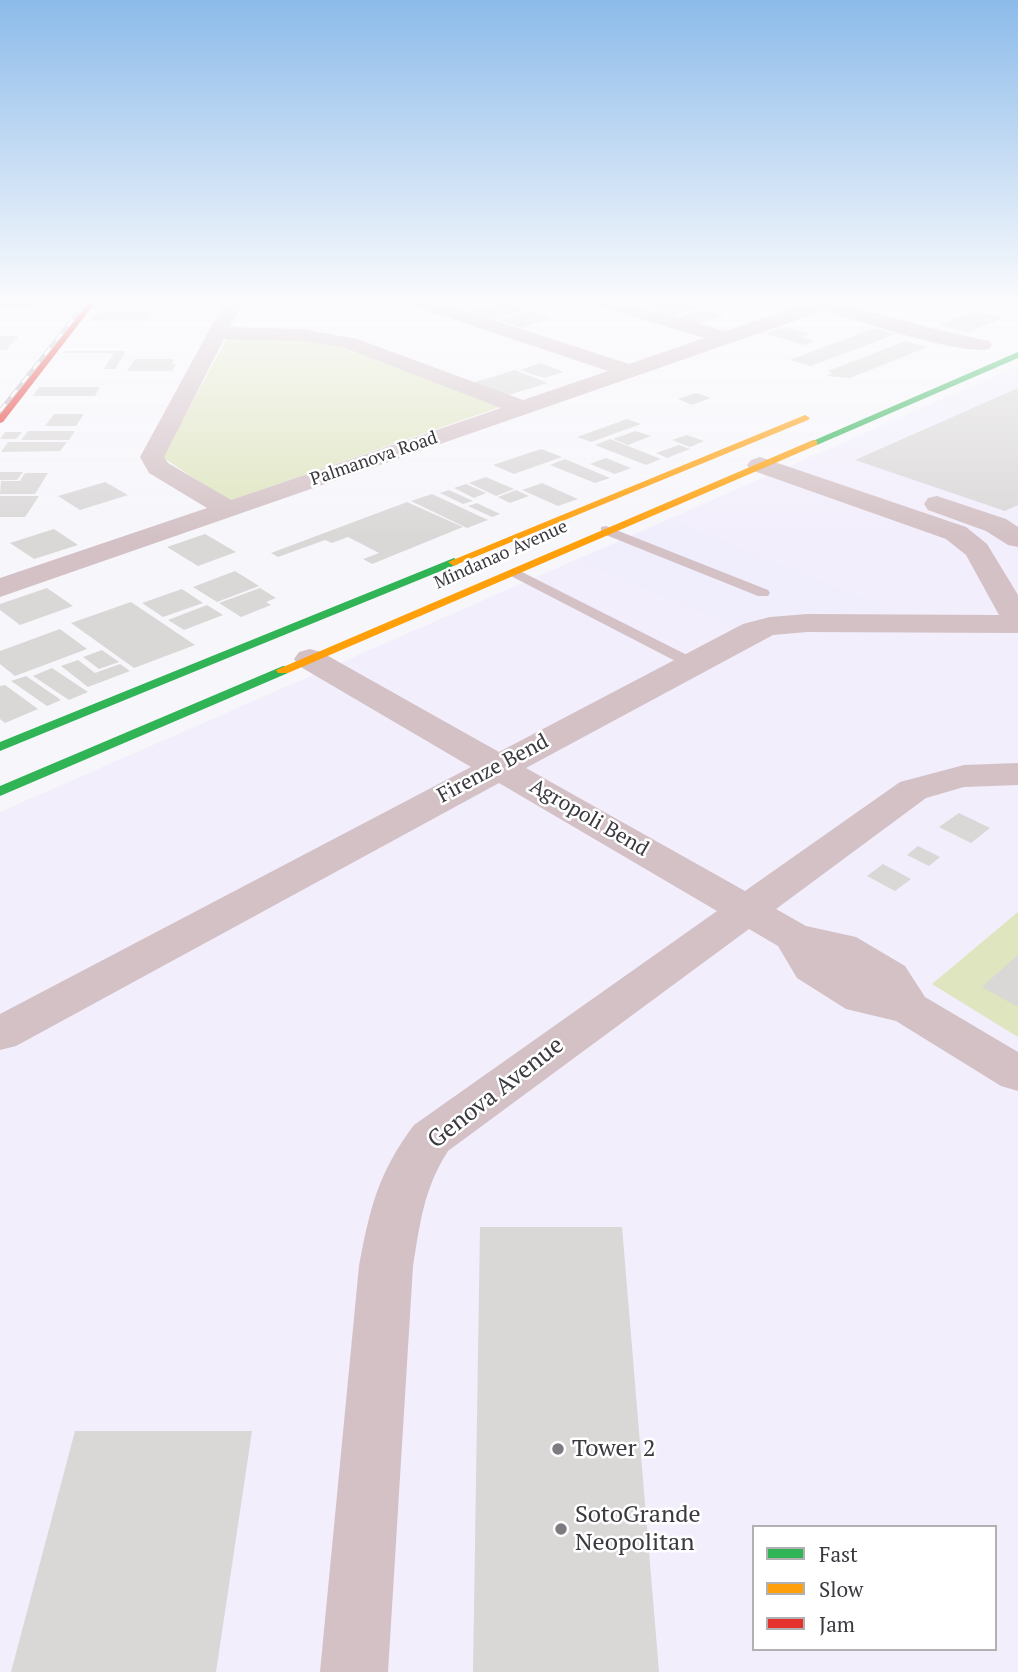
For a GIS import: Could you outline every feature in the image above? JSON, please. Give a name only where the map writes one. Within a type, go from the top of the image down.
[{"type":"main road","points":[[0,420],[30,381]]},
{"type":"main road","name":"Mindanao Avenue","points":[[0,791],[957,381]]},
{"type":"main road","name":"Mindanao Avenue","points":[[0,747],[814,414]]},
{"type":"street","points":[[192,381],[152,457],[158,468],[228,509]]},
{"type":"street","points":[[451,381],[523,408]]},
{"type":"street","name":"Palmanova Road","points":[[0,588],[600,381]]},
{"type":"street","points":[[789,453],[996,525],[1010,531],[1018,539]]},
{"type":"street","points":[[760,466],[942,527],[962,537],[977,550],[1018,622]]},
{"type":"street","name":"Firenze Bend","points":[[0,1034],[754,631],[788,623],[1018,622]]},
{"type":"street","name":"Agropoli Bend","points":[[310,659],[794,937],[812,968],[862,998],[909,1008],[1018,1074]]},
{"type":"street","name":"Genova Avenue","points":[[354,1672],[386,1266],[396,1209],[410,1168],[431,1138],[462,1113],[913,790],[936,780],[963,775],[1018,774]]},
{"type":"lane","points":[[606,530],[763,593]]},
{"type":"lane","points":[[514,572],[691,663]]},
{"type":"shaded area","points":[[984,381],[1018,381],[1018,1672],[0,1672],[0,812]]},
{"type":"shaded area","points":[[670,520],[901,613],[783,613],[765,615],[737,627],[578,561]]},
{"type":"green space","points":[[204,381],[432,381],[500,407],[229,501],[162,457]]},
{"type":"green space","points":[[1018,912],[1018,1037],[932,984]]},
{"type":"building","points":[[543,381],[548,383],[505,396],[472,383]]},
{"type":"building","points":[[39,387],[100,387],[95,396],[33,396]]},
{"type":"building","points":[[1018,388],[1018,505],[1005,511],[855,460]]},
{"type":"building","points":[[696,393],[711,398],[692,405],[678,399]]},
{"type":"building","points":[[54,414],[84,414],[76,426],[45,426]]},
{"type":"building","points":[[627,419],[641,424],[591,442],[577,437]]},
{"type":"building","points":[[28,431],[75,431],[69,440],[21,440]]},
{"type":"building","points":[[635,431],[651,436],[628,445],[613,439]]},
{"type":"building","points":[[5,432],[22,432],[16,439],[0,439]]},
{"type":"building","points":[[687,435],[704,441],[690,447],[672,440]]},
{"type":"building","points":[[610,439],[661,459],[646,465],[595,445]]},
{"type":"building","points":[[8,442],[67,442],[60,451],[1,452]]},
{"type":"building","points":[[679,445],[690,449],[667,458],[656,453]]},
{"type":"building","points":[[541,449],[562,457],[514,474],[493,465]]},
{"type":"building","points":[[606,458],[631,468],[615,474],[590,464]]},
{"type":"building","points":[[565,459],[610,478],[595,483],[550,465]]},
{"type":"building","points":[[0,472],[23,472],[17,480],[0,480]]},
{"type":"building","points":[[25,473],[48,473],[35,494],[0,494],[1,481],[20,481]]},
{"type":"building","points":[[486,477],[514,489],[496,496],[469,483]]},
{"type":"building","points":[[105,482],[128,495],[80,510],[58,496]]},
{"type":"building","points":[[542,483],[578,499],[558,506],[522,490]]},
{"type":"building","points":[[466,484],[486,493],[474,498],[454,488]]},
{"type":"building","points":[[449,490],[473,501],[463,504],[440,493]]},
{"type":"building","points":[[516,490],[529,496],[510,503],[498,497]]},
{"type":"building","points":[[432,494],[488,520],[467,528],[411,501]]},
{"type":"building","points":[[0,496],[39,496],[25,517],[0,517]]},
{"type":"building","points":[[407,502],[463,527],[372,564],[363,559],[379,553],[348,537],[332,543],[325,540],[278,557],[271,553]]},
{"type":"building","points":[[477,503],[500,514],[492,517],[468,506]]},
{"type":"building","points":[[54,529],[78,545],[34,559],[10,543]]},
{"type":"building","points":[[205,534],[236,552],[198,566],[167,547]]},
{"type":"building","points":[[235,571],[259,586],[217,602],[193,587]]},
{"type":"building","points":[[47,588],[73,606],[20,625],[0,610],[0,604]]},
{"type":"building","points":[[260,588],[276,598],[266,602],[271,605],[241,617],[219,603]]},
{"type":"building","points":[[182,589],[203,603],[163,617],[142,603]]},
{"type":"building","points":[[131,602],[195,645],[134,668],[71,623]]},
{"type":"building","points":[[207,605],[223,615],[184,630],[168,620]]},
{"type":"building","points":[[60,629],[87,649],[15,676],[0,664],[0,651]]},
{"type":"building","points":[[102,650],[119,662],[99,669],[83,657]]},
{"type":"building","points":[[78,660],[95,673],[120,664],[130,671],[88,687],[61,666]]},
{"type":"building","points":[[52,668],[88,692],[69,700],[33,676]]},
{"type":"building","points":[[26,676],[61,700],[47,706],[11,681]]},
{"type":"building","points":[[5,685],[38,709],[5,723],[0,719],[0,686]]},
{"type":"building","points":[[959,813],[990,828],[971,843],[939,827]]},
{"type":"building","points":[[918,846],[940,857],[929,866],[907,855]]},
{"type":"building","points":[[883,864],[911,879],[895,891],[867,876]]},
{"type":"building","points":[[1018,955],[1018,1007],[982,987]]},
{"type":"building","name":"Tower 2","points":[[480,1227],[622,1227],[659,1672],[473,1672]]},
{"type":"building","points":[[75,1431],[252,1431],[216,1672],[11,1672]]},
{"type":"railway","points":[[0,411],[24,381]]},
{"type":"traffic: fast","points":[[813,443],[957,381]]},
{"type":"traffic: fast","points":[[0,747],[454,562]]},
{"type":"traffic: fast","points":[[0,791],[283,670]]},
{"type":"traffic: slow","points":[[454,562],[805,418]]},
{"type":"traffic: slow","points":[[283,670],[813,443]]},
{"type":"traffic: jam","points":[[0,420],[30,381]]},
{"type":"place","name":"Tower 2","points":[[558,1449]]},
{"type":"place","name":"SotoGrande Neopolitan","points":[[561,1529]]}]
